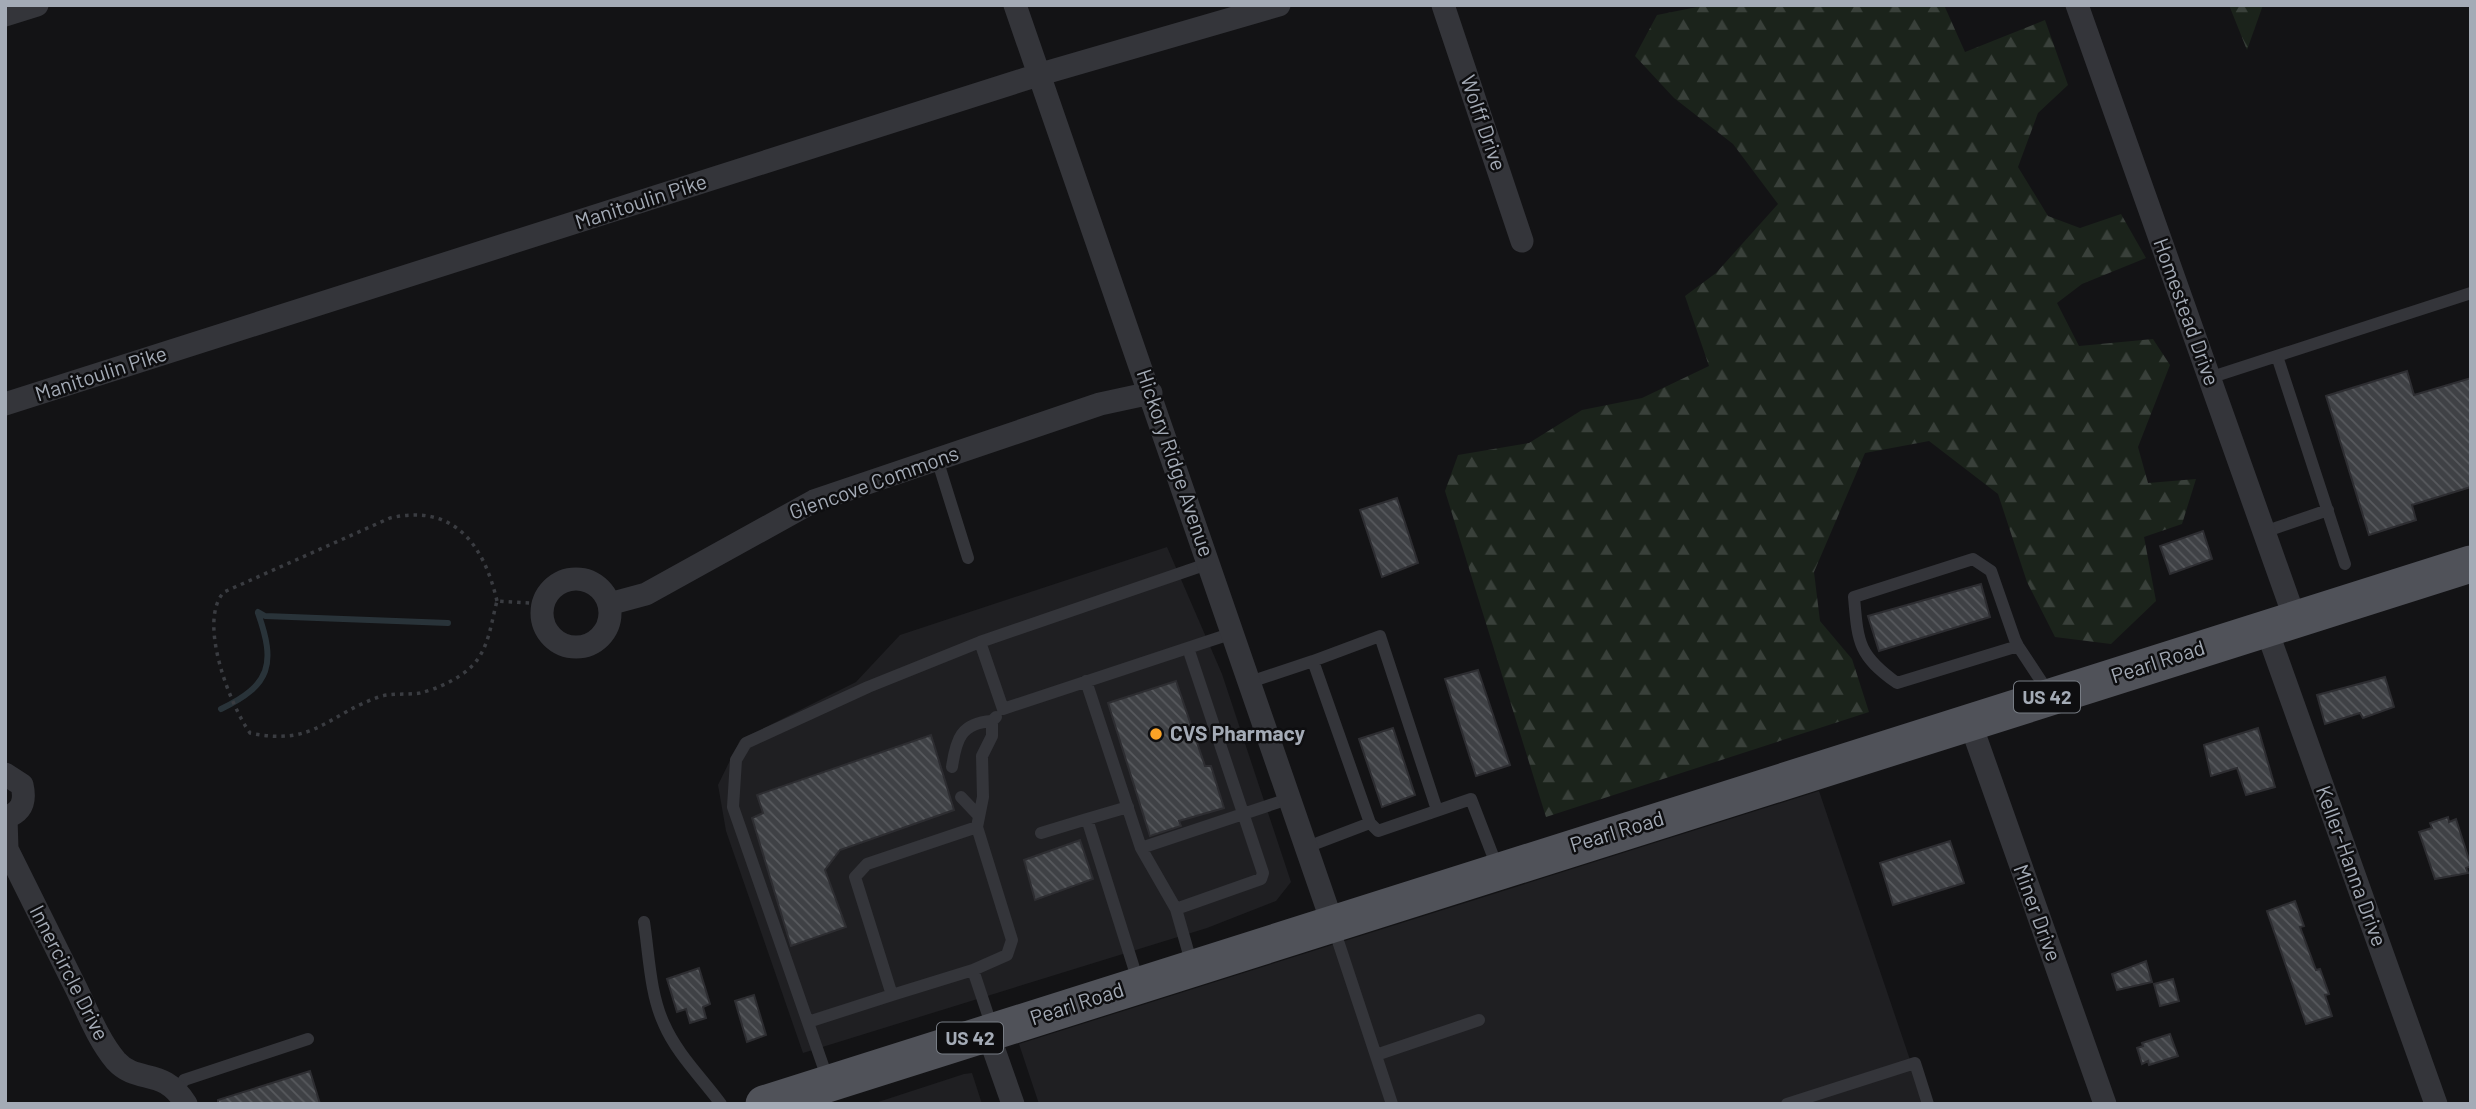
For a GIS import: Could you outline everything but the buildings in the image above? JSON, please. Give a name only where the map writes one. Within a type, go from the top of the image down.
[{"type":"main road","name":"Pearl Road","points":[[764,1104],[810,1093],[1332,922],[2471,564]]},
{"type":"street","points":[[5,15],[37,5]]},
{"type":"street","name":"Hickory Ridge Avenue","points":[[1015,5],[1152,393],[1332,922]]},
{"type":"street","name":"Manitoulin Pike","points":[[5,404],[1041,74],[1279,5]]},
{"type":"street","name":"Wolff Drive","points":[[1443,5],[1522,241]]},
{"type":"street","name":"Homestead Drive","points":[[2077,5],[2264,532],[2280,623]]},
{"type":"street","name":"Glencove Commons","points":[[610,604],[646,594],[814,501],[1100,404],[1152,393]]},
{"type":"street","points":[[575,578],[597,585],[610,604],[608,625],[595,642],[575,647],[564,645],[546,629],[543,604],[554,587],[575,578]]},
{"type":"street","name":"Keller-Hanna Drive","points":[[2280,623],[2436,1104]]},
{"type":"street","name":"Miner Drive","points":[[1970,722],[2105,1104]]},
{"type":"street","name":"Innercircle Drive","points":[[5,774],[22,785],[25,795],[23,806],[16,814],[6,818],[7,849],[98,1032],[117,1062],[135,1073],[155,1076],[172,1084],[182,1097]]},
{"type":"street","points":[[991,1032],[1013,1104]]},
{"type":"lane","points":[[2209,379],[2471,293]]},
{"type":"lane","points":[[2277,356],[2345,564]]},
{"type":"lane","points":[[937,459],[968,558]]},
{"type":"lane","points":[[2264,532],[2328,510]]},
{"type":"lane","points":[[2018,646],[1897,683],[1871,664],[1858,635],[1854,597],[1973,559],[1991,571],[2018,646],[2051,696]]},
{"type":"lane","points":[[810,1093],[808,1022],[733,807],[736,760],[746,743],[868,687],[980,642],[1210,563]]},
{"type":"lane","points":[[978,821],[983,797],[982,756],[992,736],[992,721],[1003,709],[1233,633]]},
{"type":"lane","points":[[1250,682],[1380,636],[1437,810]]},
{"type":"lane","points":[[980,642],[1003,709]]},
{"type":"lane","points":[[1176,909],[1261,879],[1263,873],[1188,648]]},
{"type":"lane","points":[[1313,661],[1370,823],[1378,831],[1471,799],[1498,870]]},
{"type":"lane","points":[[1086,681],[1140,848],[1176,909],[1193,967]]},
{"type":"lane","points":[[952,767],[954,748],[961,734],[974,722],[992,721]]},
{"type":"lane","points":[[808,1022],[973,970],[1007,955],[1013,940],[978,821],[961,797]]},
{"type":"lane","points":[[1140,848],[1290,798]]},
{"type":"lane","points":[[1041,833],[1128,807]]},
{"type":"lane","points":[[1087,819],[1139,984]]},
{"type":"lane","points":[[892,995],[855,877],[867,864],[978,821]]},
{"type":"lane","points":[[1307,847],[1370,823]]},
{"type":"lane","points":[[644,922],[658,1008],[664,1024],[677,1047],[722,1104]]},
{"type":"lane","points":[[1332,922],[1392,1104]]},
{"type":"lane","points":[[973,970],[991,1032]]},
{"type":"lane","points":[[1376,1055],[1479,1020]]},
{"type":"lane","name":"Innercircle Drive","points":[[182,1097],[184,1080],[308,1039]]},
{"type":"lane","points":[[1787,1104],[1914,1063],[1928,1104]]},
{"type":"path","points":[[409,514],[426,515],[446,522],[479,550],[487,563],[497,601],[484,652],[471,667],[449,682],[419,693],[384,696],[354,708],[324,727],[297,735],[272,738],[250,733],[227,692],[213,611],[224,592],[390,518],[409,514]]},
{"type":"path","points":[[497,601],[543,604]]},
{"type":"shaded area","points":[[1167,547],[1222,674],[1291,882],[1276,901],[1207,928],[803,1053],[726,831],[718,785],[740,740],[856,682],[900,635]]},
{"type":"shaded area","points":[[1819,791],[1925,1104],[1039,1104],[1019,1044]]},
{"type":"shaded area","points":[[972,1073],[982,1104],[872,1104],[964,1074]]},
{"type":"green space","points":[[1707,5],[1944,5],[1965,52],[2045,20],[2068,85],[2038,113],[2018,167],[2048,216],[2080,228],[2121,214],[2146,258],[2082,284],[2057,303],[2079,346],[2153,339],[2170,365],[2138,447],[2148,483],[2196,479],[2182,524],[2144,537],[2156,601],[2111,644],[2055,637],[2027,582],[1998,494],[1929,441],[1865,453],[1814,572],[1820,621],[1852,659],[1869,712],[1546,817],[1445,491],[1458,455],[1529,443],[1582,410],[1642,398],[1709,366],[1685,296],[1716,273],[1778,204],[1733,144],[1674,98],[1635,56],[1657,15]]},
{"type":"green space","points":[[2229,5],[2263,5],[2247,50]]},
{"type":"waterway","points":[[258,612],[265,616],[448,623]]},
{"type":"waterway","points":[[221,709],[250,691],[265,671],[267,646],[258,613]]},
{"type":"place","name":"CVS Pharmacy","points":[[1156,734]]}]
